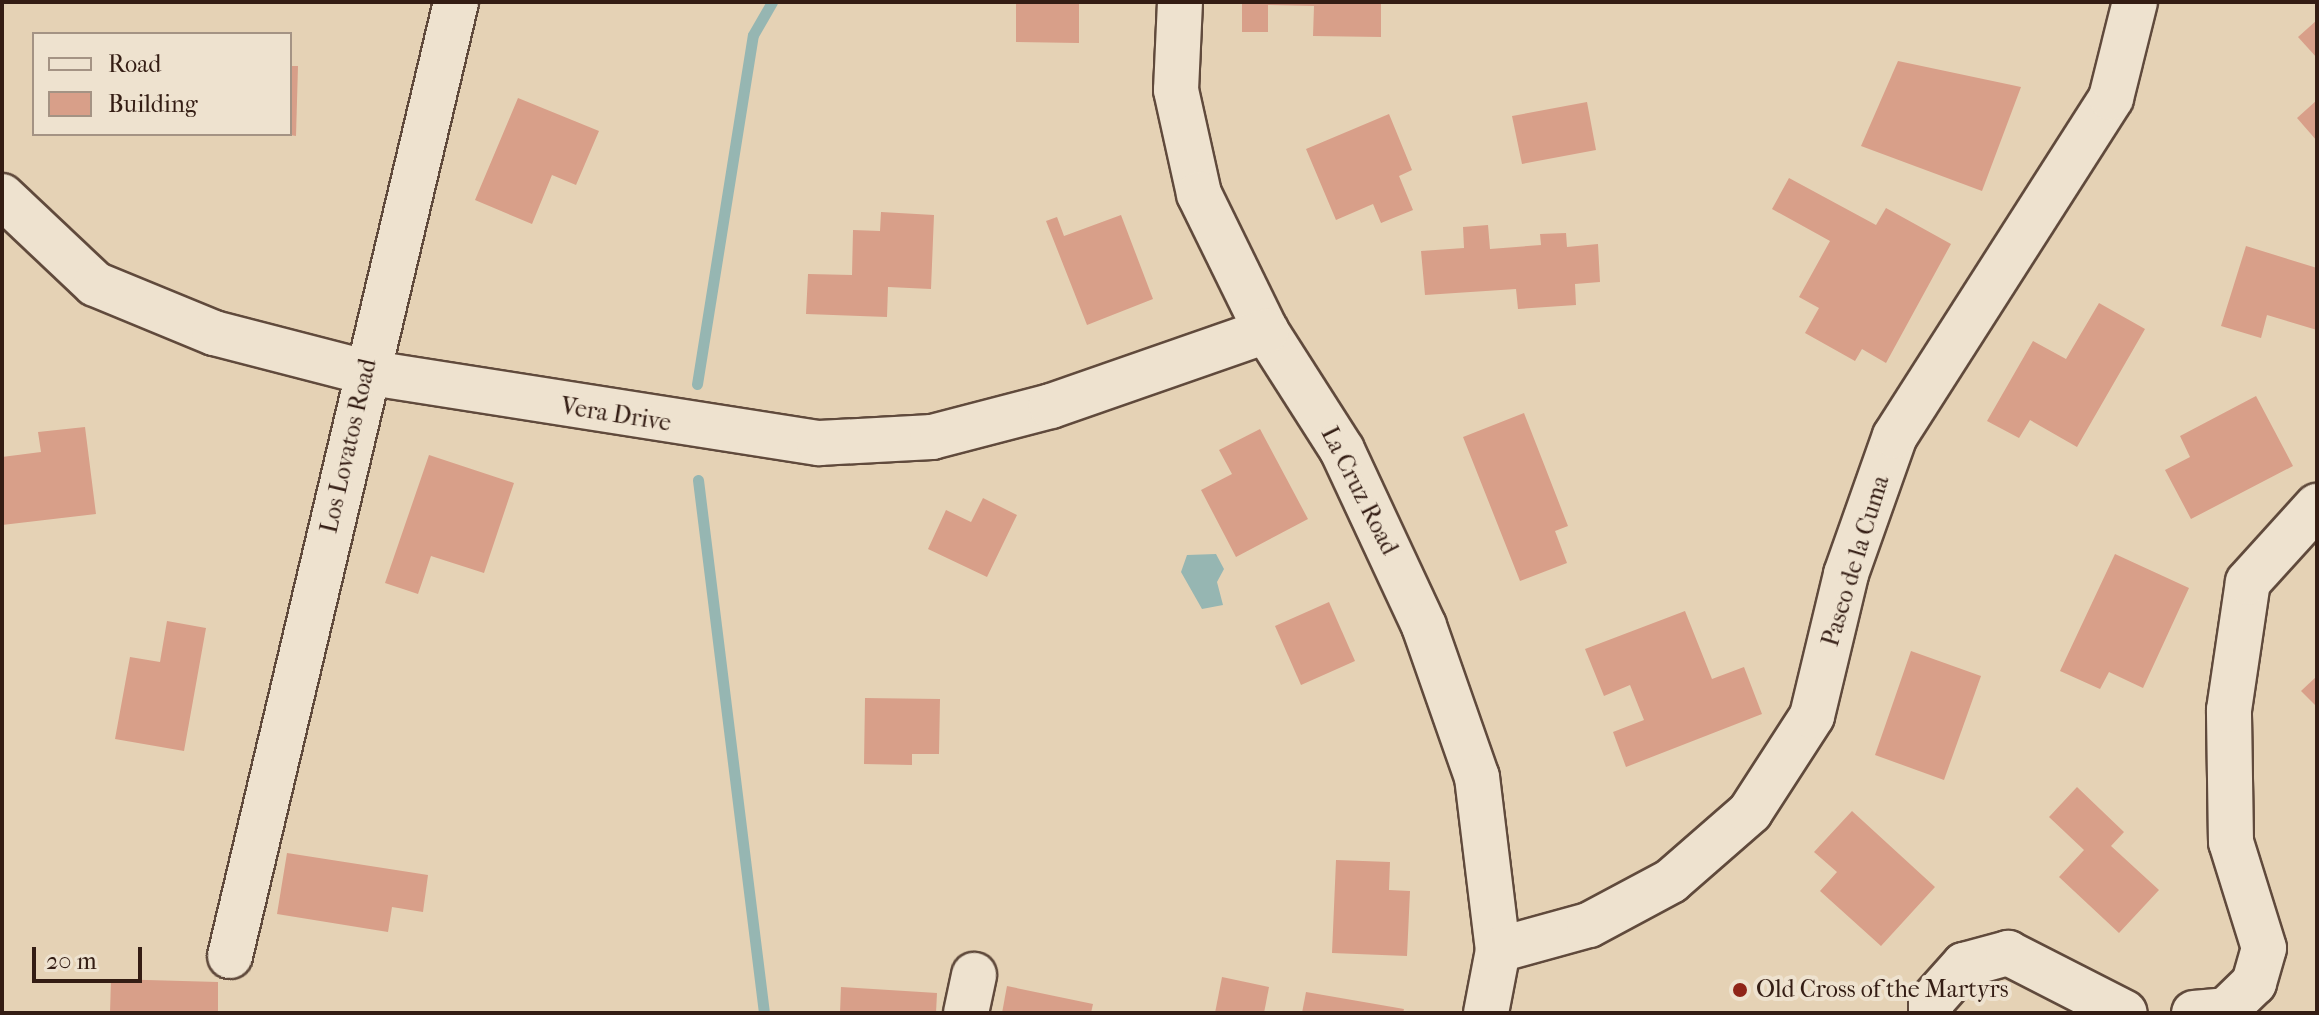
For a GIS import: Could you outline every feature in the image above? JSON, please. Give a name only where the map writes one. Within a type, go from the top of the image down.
[{"type":"street","name":"Los Lovatos Road","points":[[230,956],[249,891],[365,372],[456,2]]},
{"type":"street","name":"La Cruz Road","points":[[1180,2],[1176,90],[1199,194],[1266,331],[1342,450],[1424,626],[1477,777],[1498,950]]},
{"type":"street","name":"Paseo de la Cuma","points":[[1498,950],[1589,925],[1671,881],[1750,812],[1812,716],[1846,574],[1895,436],[2111,98],[2135,2]]},
{"type":"street","name":"Vera Drive","points":[[2,196],[64,261],[129,301],[214,333],[365,372],[819,443],[932,437],[1051,406],[1266,331]]},
{"type":"street","points":[[2194,1013],[2226,1010],[2254,983],[2264,948],[2231,842],[2229,710],[2248,582],[2317,506]]},
{"type":"street","points":[[1486,1013],[1498,950]]},
{"type":"street","points":[[1931,1013],[1931,1002],[1964,965],[2008,953],[2125,1013]]},
{"type":"water","points":[[1216,554],[1224,569],[1217,582],[1223,605],[1202,609],[1181,572],[1187,555]]},
{"type":"building","points":[[1016,2],[1079,2],[1079,43],[1016,42]]},
{"type":"building","points":[[1242,2],[1381,2],[1381,37],[1313,36],[1314,6],[1268,5],[1268,32],[1242,32]]},
{"type":"building","points":[[2317,20],[2317,58],[2298,37]]},
{"type":"building","points":[[1898,61],[2021,87],[1982,191],[1861,146]]},
{"type":"building","points":[[292,66],[298,66],[296,136],[292,135]]},
{"type":"building","points":[[518,98],[599,131],[576,185],[552,175],[532,224],[475,200]]},
{"type":"building","points":[[2317,100],[2317,141],[2297,118]]},
{"type":"building","points":[[1587,102],[1596,150],[1522,164],[1512,116]]},
{"type":"building","points":[[1389,114],[1412,170],[1399,176],[1413,210],[1381,223],[1373,204],[1336,220],[1306,149]]},
{"type":"building","points":[[1789,178],[1876,225],[1886,208],[1951,244],[1886,363],[1862,349],[1855,361],[1805,333],[1819,308],[1799,297],[1830,241],[1772,209]]},
{"type":"building","points":[[881,212],[934,215],[931,289],[888,287],[887,317],[806,314],[808,274],[852,275],[853,230],[880,231]]},
{"type":"building","points":[[1121,215],[1153,299],[1087,325],[1046,221],[1057,217],[1064,236]]},
{"type":"building","points":[[1488,225],[1490,249],[1541,245],[1540,234],[1566,233],[1567,247],[1598,244],[1600,282],[1575,284],[1576,305],[1518,309],[1516,289],[1425,295],[1421,251],[1464,248],[1463,227]]},
{"type":"building","points":[[2246,246],[2317,268],[2317,330],[2267,315],[2261,338],[2221,326]]},
{"type":"building","points":[[2099,303],[2145,329],[2077,447],[2030,420],[2019,438],[1987,421],[2033,341],[2066,359]]},
{"type":"building","points":[[2256,396],[2293,466],[2191,519],[2165,470],[2190,457],[2180,436]]},
{"type":"building","points":[[1524,413],[1568,526],[1555,531],[1567,563],[1520,581],[1463,437]]},
{"type":"building","points":[[85,427],[96,514],[2,525],[2,457],[41,452],[38,432]]},
{"type":"building","points":[[1260,429],[1308,519],[1236,557],[1201,490],[1232,474],[1219,450]]},
{"type":"building","points":[[429,455],[514,483],[484,573],[431,556],[418,594],[385,583]]},
{"type":"building","points":[[983,498],[1017,515],[987,577],[928,549],[946,510],[971,522]]},
{"type":"building","points":[[2115,554],[2189,588],[2143,688],[2109,672],[2100,689],[2060,671]]},
{"type":"building","points":[[1329,602],[1355,661],[1301,685],[1275,626]]},
{"type":"building","points":[[1685,611],[1712,679],[1744,667],[1762,714],[1626,767],[1613,732],[1644,720],[1630,685],[1604,696],[1585,649]]},
{"type":"building","points":[[167,621],[206,628],[184,751],[115,739],[130,657],[160,662]]},
{"type":"building","points":[[1911,651],[1981,676],[1944,780],[1875,755]]},
{"type":"building","points":[[2317,676],[2317,707],[2301,691]]},
{"type":"building","points":[[865,698],[940,699],[939,754],[912,754],[912,765],[864,764]]},
{"type":"building","points":[[2077,787],[2124,832],[2111,846],[2159,890],[2119,933],[2059,877],[2084,850],[2049,817]]},
{"type":"building","points":[[1852,811],[1935,887],[1881,946],[1820,891],[1837,872],[1814,852]]},
{"type":"building","points":[[287,853],[428,875],[423,912],[392,907],[388,932],[277,914]]},
{"type":"building","points":[[1336,860],[1390,862],[1389,890],[1410,891],[1407,956],[1332,953]]},
{"type":"building","points":[[1222,977],[1269,987],[1264,1013],[1215,1013]]},
{"type":"building","points":[[111,979],[218,982],[218,1013],[110,1013]]},
{"type":"building","points":[[1007,986],[1093,1004],[1091,1013],[1002,1013]]},
{"type":"building","points":[[841,987],[937,993],[936,1013],[840,1013]]},
{"type":"building","points":[[1306,992],[1404,1009],[1403,1013],[1302,1013]]},
{"type":"waterway","points":[[697,384],[753,35],[772,2]]},
{"type":"waterway","points":[[698,480],[764,1013]]},
{"type":"place","name":"Old Cross of the Martyrs","points":[[1740,990]]}]
